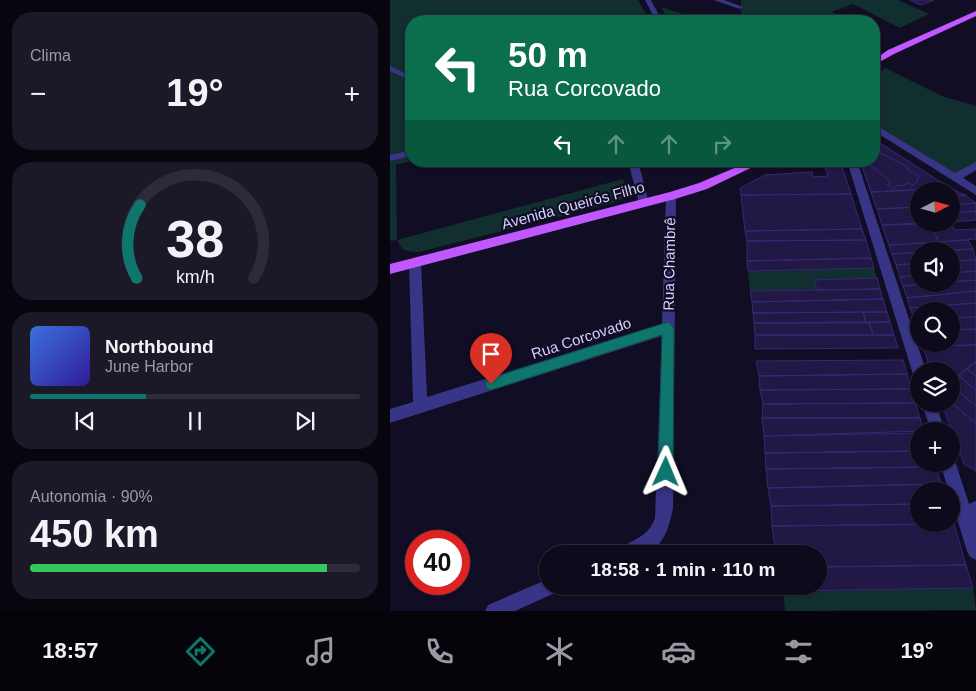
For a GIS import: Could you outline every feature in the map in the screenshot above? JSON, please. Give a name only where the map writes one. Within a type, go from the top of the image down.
[{"type":"main road","points":[[880,59],[891,52],[976,13]]},
{"type":"main road","name":"Avenida Queirós Filho","points":[[390,269],[671,196],[703,186],[746,167]]},
{"type":"street","points":[[648,0],[656,15]]},
{"type":"street","points":[[717,0],[740,7]]},
{"type":"street","points":[[390,68],[405,76]]},
{"type":"street","points":[[880,132],[976,190]]},
{"type":"street","points":[[390,158],[405,154]]},
{"type":"street","points":[[955,178],[976,165]]},
{"type":"street","points":[[635,167],[644,203]]},
{"type":"street","points":[[854,167],[916,362]]},
{"type":"street","name":"Rua Chambrê","points":[[643,545],[651,541],[659,532],[663,522],[671,196]]},
{"type":"street","points":[[415,262],[420,406]]},
{"type":"street","name":"Rua Corcovado","points":[[390,416],[668,328]]},
{"type":"street","points":[[952,472],[971,514],[976,551]]},
{"type":"street","points":[[494,611],[539,591]]},
{"type":"green space","points":[[390,0],[638,0],[647,15],[405,15],[405,163],[396,165],[397,240],[390,241]]},
{"type":"green space","points":[[741,0],[898,0],[929,14],[900,28],[880,18],[880,15],[875,15],[853,4],[832,12],[838,15],[741,15]]},
{"type":"green space","points":[[661,7],[687,15],[666,15]]},
{"type":"green space","points":[[885,68],[942,96],[976,106],[976,163],[955,178],[880,132],[880,72]]},
{"type":"green space","points":[[623,179],[626,190],[624,198],[616,202],[419,252],[405,250],[400,247],[397,240]]},
{"type":"green space","points":[[874,268],[877,278],[815,280],[817,290],[750,291],[748,271]]},
{"type":"green space","points":[[973,588],[976,610],[785,611],[783,595],[827,595],[827,590]]},
{"type":"building","points":[[910,0],[934,0],[921,5]]},
{"type":"building","points":[[880,143],[941,182],[910,182],[910,190],[871,192],[862,167],[880,167]]},
{"type":"building","points":[[881,153],[908,167],[907,169],[920,177],[916,180],[918,182],[910,182],[901,186],[897,185],[894,189],[887,185],[891,182],[872,167],[880,167]]},
{"type":"building","points":[[825,167],[842,167],[851,194],[741,195],[740,188],[765,175],[812,172],[813,177],[828,176]]},
{"type":"building","points":[[910,190],[910,207],[877,209],[871,192]]},
{"type":"building","points":[[851,194],[862,229],[745,231],[741,195]]},
{"type":"building","points":[[960,195],[965,195],[976,203],[960,204]]},
{"type":"building","points":[[976,203],[976,211],[960,212],[960,204]]},
{"type":"building","points":[[910,207],[910,223],[882,225],[877,209]]},
{"type":"building","points":[[976,211],[976,220],[960,221],[960,212]]},
{"type":"building","points":[[910,224],[910,232],[934,232],[939,242],[910,242],[910,244],[889,245],[882,225]]},
{"type":"building","points":[[862,229],[866,240],[747,241],[745,231]]},
{"type":"building","points":[[976,229],[976,239],[939,242],[934,232],[960,232],[960,230]]},
{"type":"building","points":[[866,240],[871,258],[747,261],[747,241]]},
{"type":"building","points":[[968,240],[973,249],[960,250],[960,242],[936,242]]},
{"type":"building","points":[[910,244],[910,253],[892,254],[889,245]]},
{"type":"building","points":[[973,249],[976,260],[960,261],[960,250]]},
{"type":"building","points":[[910,253],[910,264],[896,265],[892,254]]},
{"type":"building","points":[[871,258],[874,268],[748,271],[747,261]]},
{"type":"building","points":[[976,260],[976,271],[960,272],[960,261]]},
{"type":"building","points":[[910,264],[910,276],[900,277],[896,265]]},
{"type":"building","points":[[976,271],[976,280],[960,281],[960,272]]},
{"type":"building","points":[[910,276],[910,286],[903,286],[900,277]]},
{"type":"building","points":[[877,278],[880,289],[817,290],[814,280]]},
{"type":"building","points":[[976,280],[976,291],[907,298],[903,286],[910,285],[910,292],[960,292],[960,281]]},
{"type":"building","points":[[880,289],[883,299],[752,302],[750,291]]},
{"type":"building","points":[[976,291],[976,303],[910,302],[910,308],[907,298]]},
{"type":"building","points":[[883,299],[887,312],[753,313],[752,302]]},
{"type":"building","points":[[976,303],[976,317],[960,318],[960,304]]},
{"type":"building","points":[[863,312],[866,323],[754,323],[753,313]]},
{"type":"building","points":[[863,312],[887,312],[890,322],[866,323]]},
{"type":"building","points":[[976,317],[976,329],[960,330],[960,318]]},
{"type":"building","points":[[869,322],[890,322],[894,335],[873,335]]},
{"type":"building","points":[[869,322],[873,335],[755,335],[754,323]]},
{"type":"building","points":[[976,329],[976,345],[960,345],[960,330]]},
{"type":"building","points":[[755,335],[894,335],[898,348],[755,349]]},
{"type":"building","points":[[960,345],[976,345],[976,361],[960,374],[960,362],[928,362],[925,352],[960,352]]},
{"type":"building","points":[[903,360],[907,374],[759,376],[756,361]]},
{"type":"building","points":[[976,362],[976,376],[967,369]]},
{"type":"building","points":[[967,369],[976,376],[976,390],[960,377]]},
{"type":"building","points":[[907,374],[910,389],[760,390],[759,376]]},
{"type":"building","points":[[960,377],[976,390],[976,406],[960,393]]},
{"type":"building","points":[[910,389],[910,403],[763,404],[760,390]]},
{"type":"building","points":[[960,393],[976,406],[976,424],[960,410]]},
{"type":"building","points":[[910,403],[910,412],[918,412],[920,418],[762,418],[763,404]]},
{"type":"building","points":[[960,410],[976,424],[976,471],[964,464],[960,453],[960,422],[949,422],[945,412],[960,412]]},
{"type":"building","points":[[762,418],[920,418],[921,422],[910,422],[910,431],[764,436]]},
{"type":"building","points":[[910,433],[910,451],[765,453],[764,436]]},
{"type":"building","points":[[910,451],[910,467],[766,469],[765,453]]},
{"type":"building","points":[[910,467],[910,472],[937,472],[940,482],[910,482],[910,485],[768,488],[766,469]]},
{"type":"building","points":[[910,485],[910,504],[771,506],[768,488]]},
{"type":"building","points":[[910,504],[910,524],[772,526],[771,506]]},
{"type":"building","points":[[910,524],[910,532],[956,532],[966,565],[827,567],[827,545],[775,545],[772,526]]},
{"type":"building","points":[[966,565],[973,588],[827,590],[827,567]]},
{"type":"route","points":[[491,384],[668,328],[666,472]]}]
